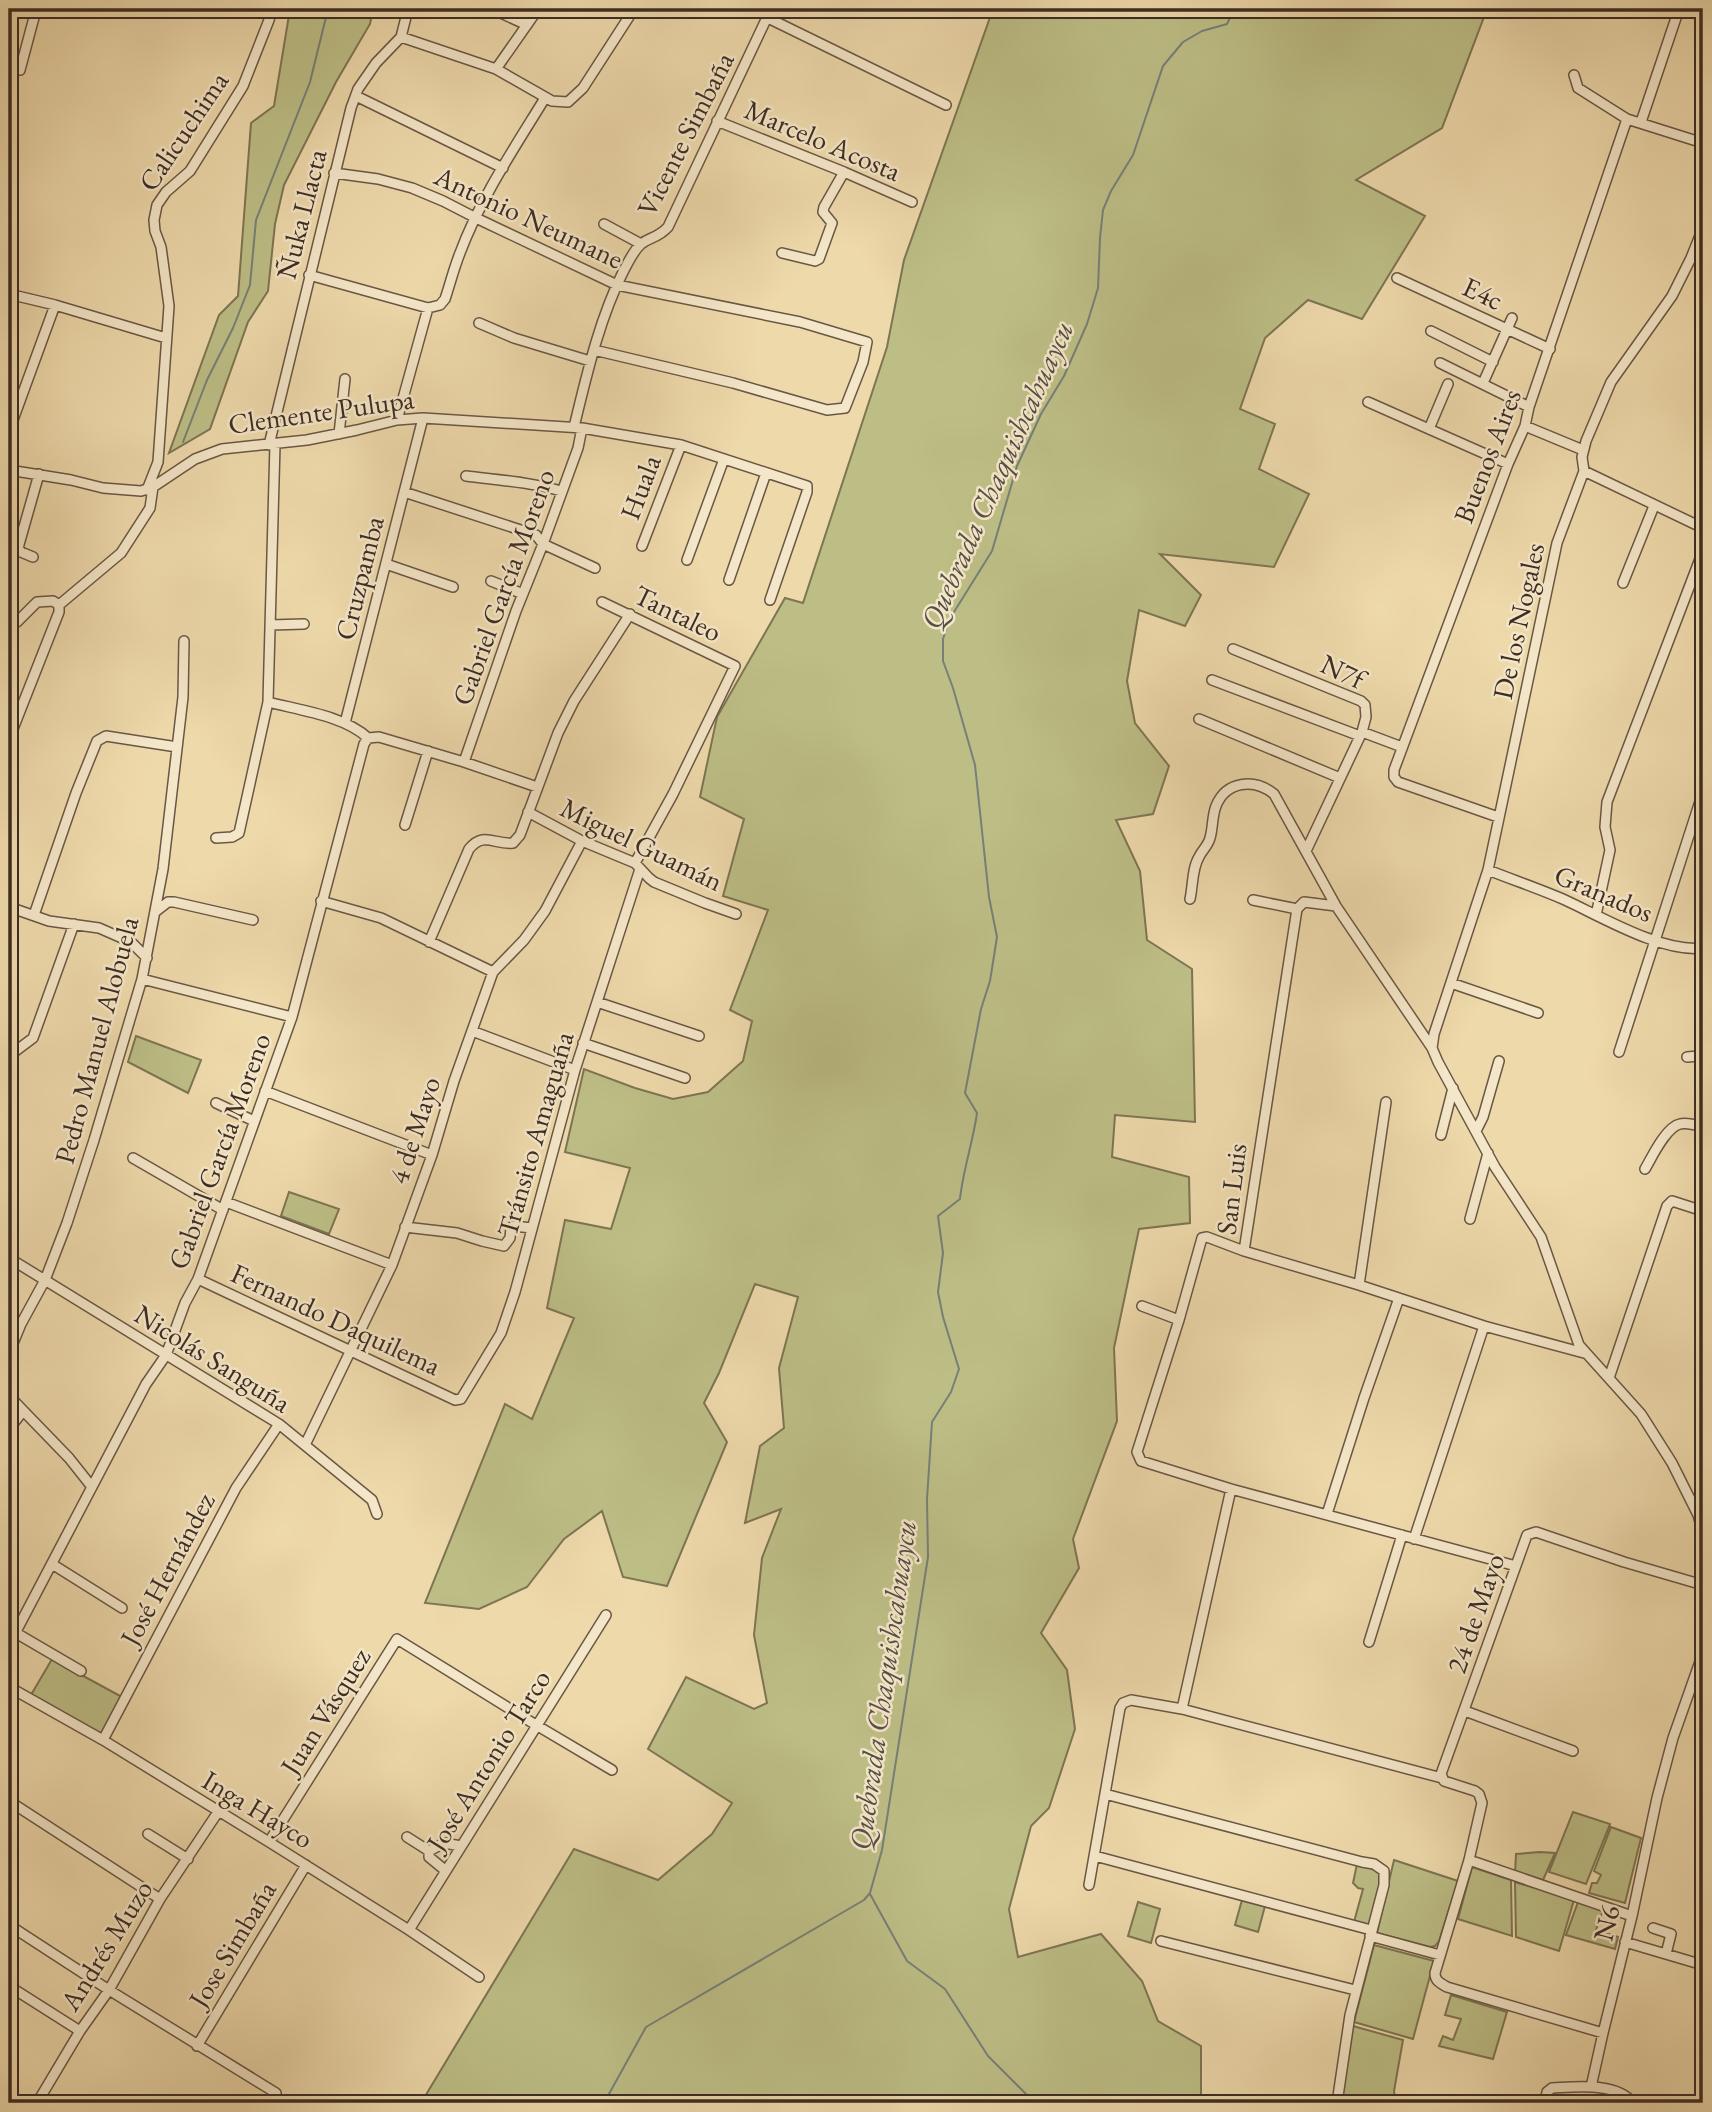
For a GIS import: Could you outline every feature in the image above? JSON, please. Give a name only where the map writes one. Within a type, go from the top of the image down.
[{"type":"street","name":"Calicuchima","points":[[59,605],[121,553],[150,508],[150,488],[158,462],[169,306],[155,231],[157,205],[166,192],[190,171],[243,86],[272,9]]},
{"type":"street","name":"Ñuka Llacta","points":[[216,838],[232,837],[239,833],[268,702],[272,444],[309,275],[351,108],[376,63],[401,37],[408,9]]},
{"type":"street","points":[[492,9],[527,24]]},
{"type":"street","points":[[496,69],[538,9]]},
{"type":"street","points":[[401,37],[496,69],[545,98],[560,103],[568,102],[583,88],[634,9]]},
{"type":"street","points":[[1641,122],[1679,9]]},
{"type":"street","points":[[9,69],[20,71],[36,10]]},
{"type":"street","points":[[769,14],[946,105]]},
{"type":"street","name":"Vicente Simbaña","points":[[578,427],[593,350],[617,285],[631,256],[641,244],[660,236],[668,227],[769,14]]},
{"type":"street","points":[[1574,75],[1578,88],[1627,119],[1703,143]]},
{"type":"street","points":[[356,96],[503,168]]},
{"type":"street","points":[[309,275],[428,308],[440,305],[445,299],[460,251],[476,218],[545,98]]},
{"type":"street","name":"Buenos Aires","points":[[1498,817],[1398,782],[1394,773],[1508,464],[1525,426],[1627,119]]},
{"type":"street","name":"Marcelo Acosta","points":[[717,121],[912,202]]},
{"type":"street","points":[[782,253],[815,261],[819,259],[832,223],[823,212],[824,207],[844,172]]},
{"type":"street","name":"Antonio Neumane","points":[[334,173],[378,179],[412,188],[617,285],[800,322],[867,342],[863,362],[845,408],[827,410],[733,383],[593,350]]},
{"type":"street","points":[[604,224],[641,244]]},
{"type":"street","name":"De los Nogales","points":[[1432,1048],[1434,1034],[1488,870],[1557,542],[1584,471],[1581,461],[1583,450],[1600,403],[1611,382],[1678,285],[1703,228]]},
{"type":"street","name":"E4c","points":[[1396,278],[1550,349]]},
{"type":"street","points":[[9,294],[166,338]]},
{"type":"street","points":[[9,431],[55,305]]},
{"type":"street","points":[[397,420],[428,308]]},
{"type":"street","points":[[1483,383],[1512,318]]},
{"type":"street","points":[[479,323],[514,338],[590,361]]},
{"type":"street","points":[[1430,331],[1493,362]]},
{"type":"street","points":[[1440,363],[1530,407]]},
{"type":"street","points":[[339,434],[345,379]]},
{"type":"street","points":[[1429,429],[1448,384]]},
{"type":"street","points":[[1368,402],[1508,464]]},
{"type":"street","name":"Clemente Pulupa","points":[[150,488],[209,452],[339,434],[397,420],[423,418],[578,427],[681,445],[807,486],[770,600]]},
{"type":"street","name":"Cruzpamba","points":[[345,723],[423,418]]},
{"type":"street","points":[[1525,426],[1583,450]]},
{"type":"street","name":"Gabriel García Moreno","points":[[464,762],[578,447],[578,427]]},
{"type":"street","name":"Huala","points":[[642,546],[681,445]]},
{"type":"street","points":[[687,560],[724,459]]},
{"type":"street","points":[[9,470],[103,488],[141,491],[150,488]]},
{"type":"street","points":[[1584,471],[1703,528]]},
{"type":"street","points":[[729,580],[766,473]]},
{"type":"street","points":[[33,557],[18,548],[39,474]]},
{"type":"street","points":[[466,475],[535,484],[561,491]]},
{"type":"street","points":[[404,492],[536,535],[543,544],[595,568]]},
{"type":"street","points":[[1623,583],[1654,506]]},
{"type":"street","points":[[1596,915],[1610,850],[1605,827],[1607,802],[1703,551]]},
{"type":"street","points":[[386,564],[453,587]]},
{"type":"street","points":[[491,581],[523,594]]},
{"type":"street","points":[[9,632],[13,623],[37,602],[53,601],[59,605],[59,612],[9,739]]},
{"type":"street","name":"Tantaleo","points":[[602,601],[735,666]]},
{"type":"street","points":[[429,942],[469,849],[481,839],[504,844],[513,843],[520,835],[558,733],[574,701],[630,614]]},
{"type":"street","points":[[270,625],[304,624]]},
{"type":"street","name":"Pedro Manuel Alobuela","points":[[9,1353],[45,1280],[67,1223],[142,979],[163,869],[183,696],[184,641]]},
{"type":"street","name":"N7f","points":[[1233,649],[1361,701],[1366,708],[1361,734],[1306,851]]},
{"type":"street","name":"Tránsito Amaguaña","points":[[455,1400],[461,1399],[500,1333],[515,1292],[575,1070],[638,866],[735,666]]},
{"type":"street","points":[[1212,680],[1402,747]]},
{"type":"street","points":[[268,702],[345,723],[360,730],[368,738],[379,737],[428,751],[537,788]]},
{"type":"street","points":[[1199,719],[1340,778]]},
{"type":"street","points":[[33,915],[97,741],[106,736],[177,747]]},
{"type":"street","name":"Gabriel García Moreno","points":[[9,1645],[146,1384],[166,1355],[198,1279],[292,1017],[360,751],[368,738]]},
{"type":"street","points":[[405,825],[428,751]]},
{"type":"street","points":[[1191,900],[1197,859],[1210,838],[1216,804],[1229,788],[1253,783],[1266,788],[1274,794],[1336,906],[1432,1048],[1504,1182],[1541,1237],[1574,1334],[1584,1353],[1641,1414],[1672,1463],[1699,1515],[1703,1533]]},
{"type":"street","points":[[1619,1052],[1654,940],[1675,886],[1703,792]]},
{"type":"street","name":"Miguel Guamán","points":[[528,812],[582,841],[638,866],[654,882],[736,914]]},
{"type":"street","name":"4 de Mayo","points":[[305,1445],[392,1265],[493,972],[524,940],[545,911],[582,841]]},
{"type":"street","name":"Granados","points":[[1488,870],[1654,940],[1684,949],[1703,947]]},
{"type":"street","points":[[1253,900],[1297,909],[1304,902],[1336,906]]},
{"type":"street","points":[[321,901],[381,918],[493,972]]},
{"type":"street","points":[[155,912],[168,902],[174,902],[253,920]]},
{"type":"street","points":[[9,907],[49,921],[99,928],[131,942],[147,958]]},
{"type":"street","name":"San Luis","points":[[1297,909],[1244,1251],[1484,1326],[1584,1353]]},
{"type":"street","points":[[9,1056],[33,1038],[74,924]]},
{"type":"street","points":[[142,979],[292,1017]]},
{"type":"street","points":[[1451,983],[1538,1013]]},
{"type":"street","points":[[597,1002],[699,1036]]},
{"type":"street","points":[[471,1031],[575,1070]]},
{"type":"street","points":[[583,1043],[685,1078]]},
{"type":"street","points":[[1687,1057],[1699,1056],[1703,1052]]},
{"type":"street","points":[[1476,1131],[1483,1117],[1499,1061]]},
{"type":"street","points":[[1441,1135],[1453,1088]]},
{"type":"street","points":[[265,1091],[432,1155]]},
{"type":"street","points":[[1359,1285],[1386,1102]]},
{"type":"street","points":[[216,1103],[254,1121]]},
{"type":"street","points":[[1644,1169],[1675,1126],[1684,1123],[1703,1127]]},
{"type":"street","points":[[1470,1219],[1488,1153]]},
{"type":"street","points":[[134,1158],[225,1206],[392,1265]]},
{"type":"street","points":[[1609,1378],[1667,1206],[1672,1202],[1703,1211]]},
{"type":"street","points":[[405,1227],[457,1233],[505,1246],[510,1238],[511,1228],[532,1228]]},
{"type":"street","points":[[1244,1251],[1207,1237],[1202,1238],[1138,1456],[1146,1464],[1231,1489],[1516,1566]]},
{"type":"street","name":"Nicolás Sanguña","points":[[9,1258],[279,1424],[372,1500],[377,1514]]},
{"type":"street","name":"Fernando Daquilema","points":[[198,1279],[455,1400]]},
{"type":"street","points":[[1327,1514],[1399,1298]]},
{"type":"street","points":[[1142,1307],[1179,1320]]},
{"type":"street","points":[[1414,1539],[1484,1326]]},
{"type":"street","points":[[9,1396],[69,1458],[92,1487]]},
{"type":"street","points":[[9,1429],[23,1411]]},
{"type":"street","name":"José Hernández","points":[[103,1740],[236,1488],[279,1424]]},
{"type":"street","points":[[1182,1709],[1231,1489]]},
{"type":"street","points":[[1699,1515],[1703,1505]]},
{"type":"street","name":"24 de Mayo","points":[[1442,1778],[1441,1774],[1525,1538],[1530,1533],[1536,1532],[1703,1585]]},
{"type":"street","points":[[1369,1642],[1402,1535]]},
{"type":"street","points":[[52,1564],[122,1608]]},
{"type":"street","name":"José Antonio Tarco","points":[[409,1930],[606,1615]]},
{"type":"street","points":[[16,1633],[80,1671]]},
{"type":"street","name":"Juan Vásquez","points":[[269,1842],[397,1639],[536,1725]]},
{"type":"street","name":"N6","points":[[1591,2087],[1663,1774],[1703,1653]]},
{"type":"street","name":"Inga Hayco","points":[[9,1687],[103,1740],[269,1842],[479,1977]]},
{"type":"street","points":[[1090,1885],[1120,1709],[1123,1703],[1130,1699],[1182,1709],[1442,1778],[1475,1791],[1482,1803],[1436,1978],[1447,1987],[1603,2033]]},
{"type":"street","points":[[1465,1711],[1573,1751]]},
{"type":"street","points":[[536,1725],[612,1770]]},
{"type":"street","points":[[1105,1794],[1374,1864],[1384,1871],[1348,2025],[1338,2103]]},
{"type":"street","points":[[9,1801],[160,1899]]},
{"type":"street","name":"Andrés Muzo","points":[[37,2103],[80,2031],[109,1990],[160,1899],[218,1812]]},
{"type":"street","points":[[148,1833],[188,1858]]},
{"type":"street","points":[[407,1837],[429,1851]]},
{"type":"street","points":[[429,1851],[444,1843],[461,1846]]},
{"type":"street","points":[[429,1851],[429,1857],[446,1871]]},
{"type":"street","points":[[1095,1856],[1372,1930],[1440,1955]]},
{"type":"street","points":[[1469,1860],[1632,1916]]},
{"type":"street","name":"Jose Simbaña","points":[[197,2046],[306,1865]]},
{"type":"street","points":[[9,1925],[197,2046],[276,2093]]},
{"type":"street","points":[[1653,1928],[1671,1934],[1666,1954]]},
{"type":"street","points":[[1161,1941],[1355,1990]]},
{"type":"street","points":[[1625,1942],[1703,1965]]},
{"type":"street","points":[[9,1986],[80,2031]]},
{"type":"street","points":[[1545,2103],[1547,2092],[1552,2088],[1591,2087],[1614,2092],[1633,2103]]},
{"type":"green space","points":[[290,9],[373,9],[370,24],[336,82],[284,185],[275,224],[268,291],[248,322],[210,429],[169,453],[219,315],[238,296],[251,123],[274,106]]},
{"type":"green space","points":[[993,9],[1487,9],[1442,128],[1356,180],[1425,216],[1362,319],[1308,300],[1265,338],[1240,409],[1275,424],[1259,469],[1309,494],[1274,567],[1160,554],[1201,595],[1185,626],[1139,610],[1127,681],[1135,723],[1169,766],[1153,814],[1116,820],[1140,871],[1147,940],[1192,969],[1195,1122],[1115,1115],[1112,1157],[1189,1177],[1190,1223],[1139,1229],[1114,1348],[1117,1421],[1073,1539],[1079,1568],[1041,1633],[1067,1670],[1075,1729],[1049,1808],[1031,1826],[1009,1909],[1018,1957],[1101,1934],[1142,1981],[1158,2021],[1201,2046],[1201,2103],[421,2103],[574,1849],[658,1880],[712,1834],[732,1803],[648,1749],[686,1677],[754,1709],[767,1703],[754,1635],[762,1558],[781,1509],[745,1523],[760,1446],[784,1428],[779,1368],[798,1297],[755,1284],[704,1403],[727,1442],[667,1586],[623,1577],[602,1511],[564,1539],[527,1587],[479,1609],[425,1603],[505,1404],[532,1419],[574,1318],[547,1308],[565,1220],[611,1229],[630,1168],[565,1152],[584,1069],[673,1099],[708,1092],[743,1061],[752,1021],[730,1010],[768,910],[723,896],[744,819],[700,797],[717,717],[785,598],[803,603],[887,347],[904,260]]},
{"type":"green space","points":[[136,1036],[201,1060],[188,1093],[128,1062]]},
{"type":"green space","points":[[289,1192],[339,1209],[329,1234],[281,1216]]},
{"type":"green space","points":[[52,1659],[122,1697],[101,1735],[31,1695]]},
{"type":"green space","points":[[1573,1812],[1610,1824],[1586,1884],[1549,1872]]},
{"type":"green space","points":[[1611,1827],[1641,1838],[1625,1903],[1589,1893],[1592,1883],[1597,1883],[1601,1875],[1594,1871]]},
{"type":"green space","points":[[1555,1853],[1543,1880],[1515,1873],[1516,1854]]},
{"type":"green space","points":[[1394,1860],[1458,1881],[1439,1941],[1435,1946],[1377,1933]]},
{"type":"green space","points":[[1357,1864],[1379,1871],[1380,1886],[1370,1925],[1354,1922],[1363,1889],[1353,1883]]},
{"type":"green space","points":[[1472,1867],[1511,1880],[1512,1936],[1458,1919]]},
{"type":"green space","points":[[1515,1882],[1574,1900],[1559,1951],[1516,1937]]},
{"type":"green space","points":[[1242,1900],[1265,1906],[1258,1932],[1235,1925]]},
{"type":"green space","points":[[1138,1902],[1160,1909],[1151,1943],[1128,1936]]},
{"type":"green space","points":[[1578,1902],[1603,1910],[1596,1930],[1618,1937],[1615,1949],[1566,1935]]},
{"type":"green space","points":[[1374,1945],[1434,1961],[1413,2039],[1354,2022]]},
{"type":"green space","points":[[1451,1995],[1507,2012],[1493,2059],[1439,2046],[1443,2036],[1453,2040],[1461,2019],[1445,2015]]},
{"type":"green space","points":[[1353,2026],[1403,2040],[1394,2091],[1396,2103],[1341,2103]]},
{"type":"waterway","points":[[183,442],[207,380],[233,328],[250,285],[256,220],[310,82],[328,9]]},
{"type":"waterway","name":"Quebrada Chaquishcahuaycu","points":[[604,2103],[646,2027],[864,1900],[870,1893],[882,1850],[928,1557],[927,1499],[932,1422],[951,1392],[959,1369],[938,1292],[943,1253],[938,1216],[960,1199],[977,1113],[965,1093],[997,937],[989,897],[975,765],[943,661],[943,639],[949,620],[992,551],[1017,466],[1041,414],[1064,376],[1087,324],[1098,288],[1103,210],[1133,155],[1163,66],[1183,42],[1202,31],[1227,24],[1234,9]]},
{"type":"waterway","points":[[870,1894],[907,1961],[945,1989],[988,2056],[1035,2103]]}]
